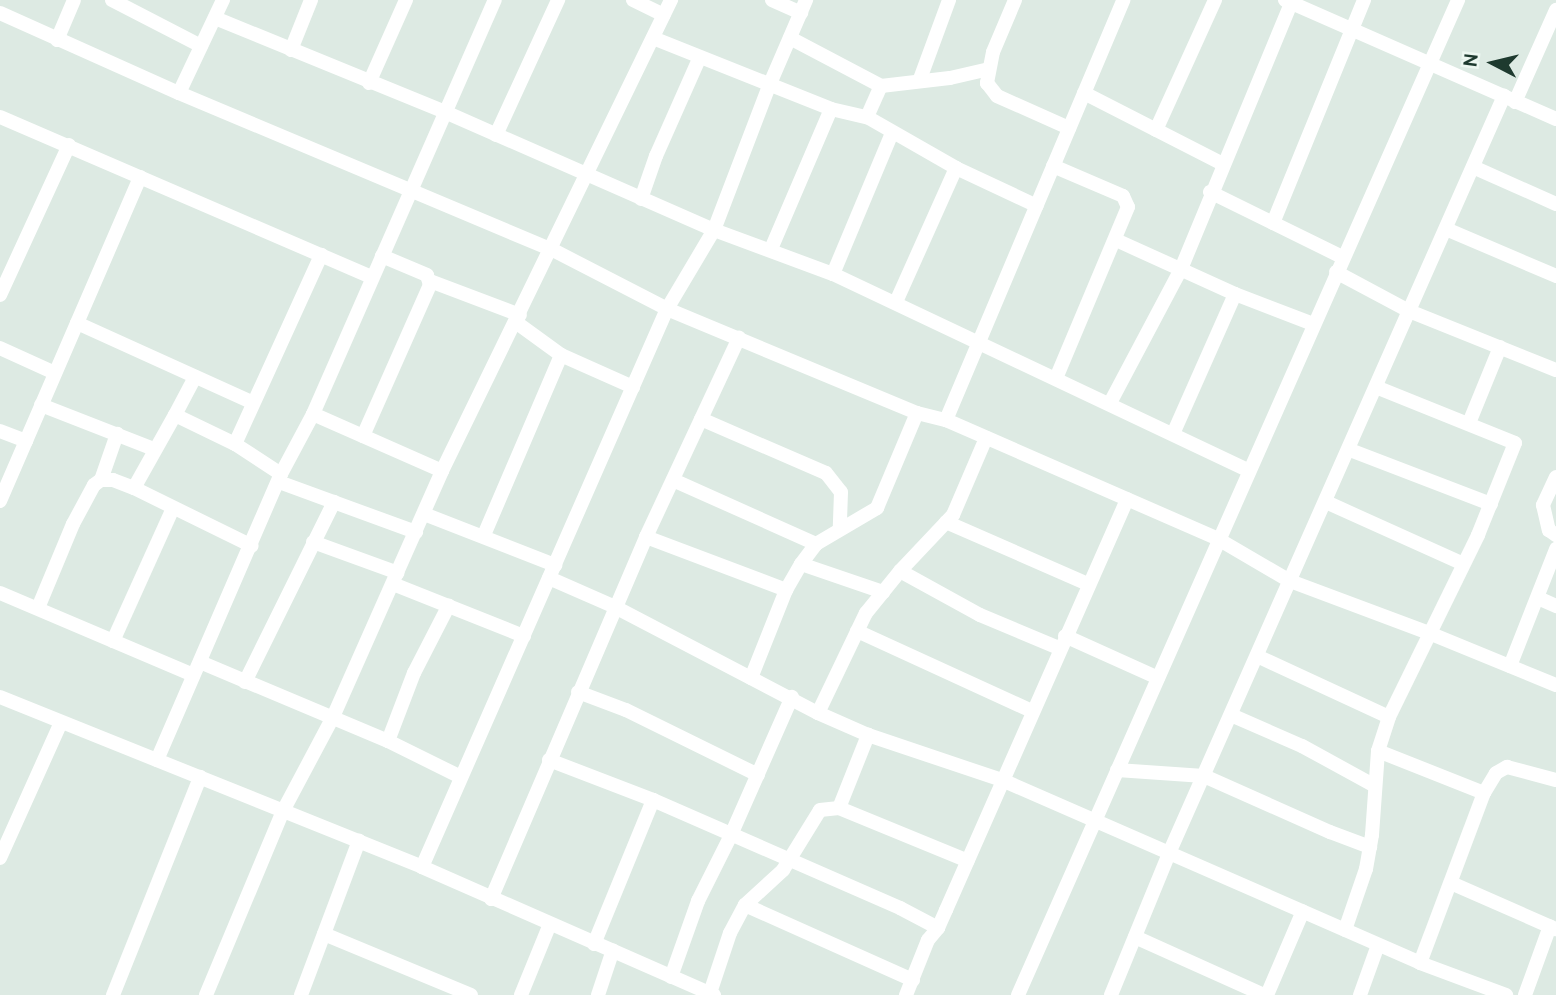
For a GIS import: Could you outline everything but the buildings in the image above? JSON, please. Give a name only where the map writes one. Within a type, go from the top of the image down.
[{"type":"street","points":[[57,40],[74,0]]},
{"type":"street","points":[[112,0],[137,5],[201,46]]},
{"type":"street","points":[[179,93],[223,0]]},
{"type":"street","points":[[291,50],[311,0]]},
{"type":"street","points":[[369,83],[406,0]]},
{"type":"street","points":[[157,760],[280,478],[313,414],[495,0]]},
{"type":"street","points":[[496,135],[558,0]]},
{"type":"street","points":[[633,0],[664,15]]},
{"type":"street","points":[[206,995],[283,811],[333,717],[442,471],[671,0]]},
{"type":"street","points":[[422,867],[667,309],[714,230],[769,86],[804,6],[772,0]]},
{"type":"street","points":[[920,79],[948,0]]},
{"type":"street","points":[[1015,0],[988,69],[987,83],[998,96],[1069,128]]},
{"type":"street","points":[[946,420],[1124,0]]},
{"type":"street","points":[[1156,130],[1216,0]]},
{"type":"street","points":[[1273,223],[1364,0]]},
{"type":"street","points":[[1018,995],[1342,257],[1431,65],[1458,0]]},
{"type":"street","points":[[1110,403],[1181,269],[1288,1],[1556,119]]},
{"type":"street","points":[[1111,995],[1170,851],[1378,387],[1473,167],[1553,26],[1556,10]]},
{"type":"street","points":[[0,13],[179,93],[411,188],[551,249],[667,309],[917,413],[946,420],[1218,539],[1290,581],[1429,633],[1556,685]]},
{"type":"street","points":[[215,18],[445,112],[714,230],[833,274],[896,302],[978,344],[1110,403],[1248,471]]},
{"type":"street","points":[[653,38],[699,59],[831,109],[867,117],[956,168],[1037,206]]},
{"type":"street","points":[[790,38],[881,86],[897,86],[920,79],[950,78],[988,69]]},
{"type":"street","points":[[641,199],[656,156],[699,59]]},
{"type":"street","points":[[867,117],[881,86]]},
{"type":"street","points":[[1084,93],[1223,164]]},
{"type":"street","points":[[771,249],[831,109]]},
{"type":"street","points":[[0,117],[372,277]]},
{"type":"street","points":[[833,274],[892,132]]},
{"type":"street","points":[[0,295],[4,274],[69,145]]},
{"type":"street","points":[[1053,166],[1123,196],[1127,215],[1056,378]]},
{"type":"street","points":[[1473,167],[1556,204]]},
{"type":"street","points":[[896,302],[956,168]]},
{"type":"street","points":[[0,501],[140,177]]},
{"type":"street","points":[[1210,192],[1342,257]]},
{"type":"street","points":[[1446,229],[1556,276]]},
{"type":"street","points":[[1116,240],[1236,294],[1313,324]]},
{"type":"street","points":[[235,443],[321,255]]},
{"type":"street","points":[[382,256],[427,275],[430,281],[518,319],[561,355],[633,387]]},
{"type":"street","points":[[1336,272],[1409,311],[1556,370]]},
{"type":"street","points":[[363,436],[430,281]]},
{"type":"street","points":[[1173,434],[1236,294]]},
{"type":"street","points":[[77,323],[253,403]]},
{"type":"street","points":[[491,900],[615,607],[738,338]]},
{"type":"street","points":[[0,348],[55,373]]},
{"type":"street","points":[[1469,423],[1500,348]]},
{"type":"street","points":[[484,535],[561,355]]},
{"type":"street","points":[[134,488],[195,377]]},
{"type":"street","points":[[1345,930],[1366,869],[1378,751],[1389,717],[1491,504],[1515,443],[1378,387]]},
{"type":"street","points":[[41,405],[154,449]]},
{"type":"street","points":[[751,678],[786,590],[801,564],[816,544],[877,508],[917,413]]},
{"type":"street","points":[[313,414],[442,471]]},
{"type":"street","points":[[175,415],[235,443],[280,478],[334,502],[416,532]]},
{"type":"street","points":[[701,419],[826,474],[841,492],[840,528]]},
{"type":"street","points":[[0,431],[26,441]]},
{"type":"street","points":[[38,608],[74,524],[94,485],[101,480],[117,434]]},
{"type":"street","points":[[818,713],[866,612],[953,515],[986,438]]},
{"type":"street","points":[[1350,450],[1491,504]]},
{"type":"street","points":[[1556,477],[1543,505],[1549,530],[1556,535]]},
{"type":"street","points":[[101,480],[113,480],[134,488],[252,546]]},
{"type":"street","points":[[673,480],[816,544]]},
{"type":"street","points":[[906,995],[928,940],[938,928],[1087,584],[1127,499]]},
{"type":"street","points":[[245,682],[334,502]]},
{"type":"street","points":[[1326,502],[1463,564]]},
{"type":"street","points":[[113,641],[173,508]]},
{"type":"street","points":[[424,514],[484,535],[818,713],[868,735],[1002,780],[1170,851],[1420,963],[1506,995]]},
{"type":"street","points":[[946,522],[1087,584]]},
{"type":"street","points":[[646,537],[786,590]]},
{"type":"street","points":[[313,542],[449,605],[524,636]]},
{"type":"street","points":[[1510,666],[1556,549]]},
{"type":"street","points":[[801,564],[883,592]]},
{"type":"street","points":[[900,571],[980,615],[1157,678]]},
{"type":"street","points":[[0,593],[193,675]]},
{"type":"street","points":[[1538,598],[1556,606]]},
{"type":"street","points":[[388,741],[414,673],[449,605]]},
{"type":"street","points":[[857,631],[1032,711]]},
{"type":"street","points":[[1256,656],[1389,717]]},
{"type":"street","points":[[200,662],[388,741],[461,777]]},
{"type":"street","points":[[578,692],[626,710],[758,775]]},
{"type":"street","points":[[0,697],[422,867],[491,900],[712,994],[730,933],[745,905],[788,861],[820,810],[839,808],[968,861]]},
{"type":"street","points":[[671,977],[698,901],[731,835],[792,697]]},
{"type":"street","points":[[1231,715],[1302,746],[1375,786]]},
{"type":"street","points":[[0,858],[61,722]]},
{"type":"street","points":[[839,808],[868,735]]},
{"type":"street","points":[[1378,751],[1484,793]]},
{"type":"street","points":[[549,760],[653,800],[900,908],[938,928]]},
{"type":"street","points":[[1420,963],[1484,793],[1500,769],[1507,767],[1556,780]]},
{"type":"street","points":[[1117,770],[1204,776],[1370,847]]},
{"type":"street","points":[[113,995],[200,777]]},
{"type":"street","points":[[594,944],[653,800]]},
{"type":"street","points":[[301,995],[359,841]]},
{"type":"street","points":[[1451,883],[1553,928],[1525,995]]},
{"type":"street","points":[[745,905],[913,980]]},
{"type":"street","points":[[1135,937],[1265,995],[1303,911]]},
{"type":"street","points":[[521,995],[550,923]]},
{"type":"street","points":[[324,934],[471,995]]},
{"type":"street","points":[[1360,995],[1378,945]]},
{"type":"street","points":[[598,995],[613,950]]}]
